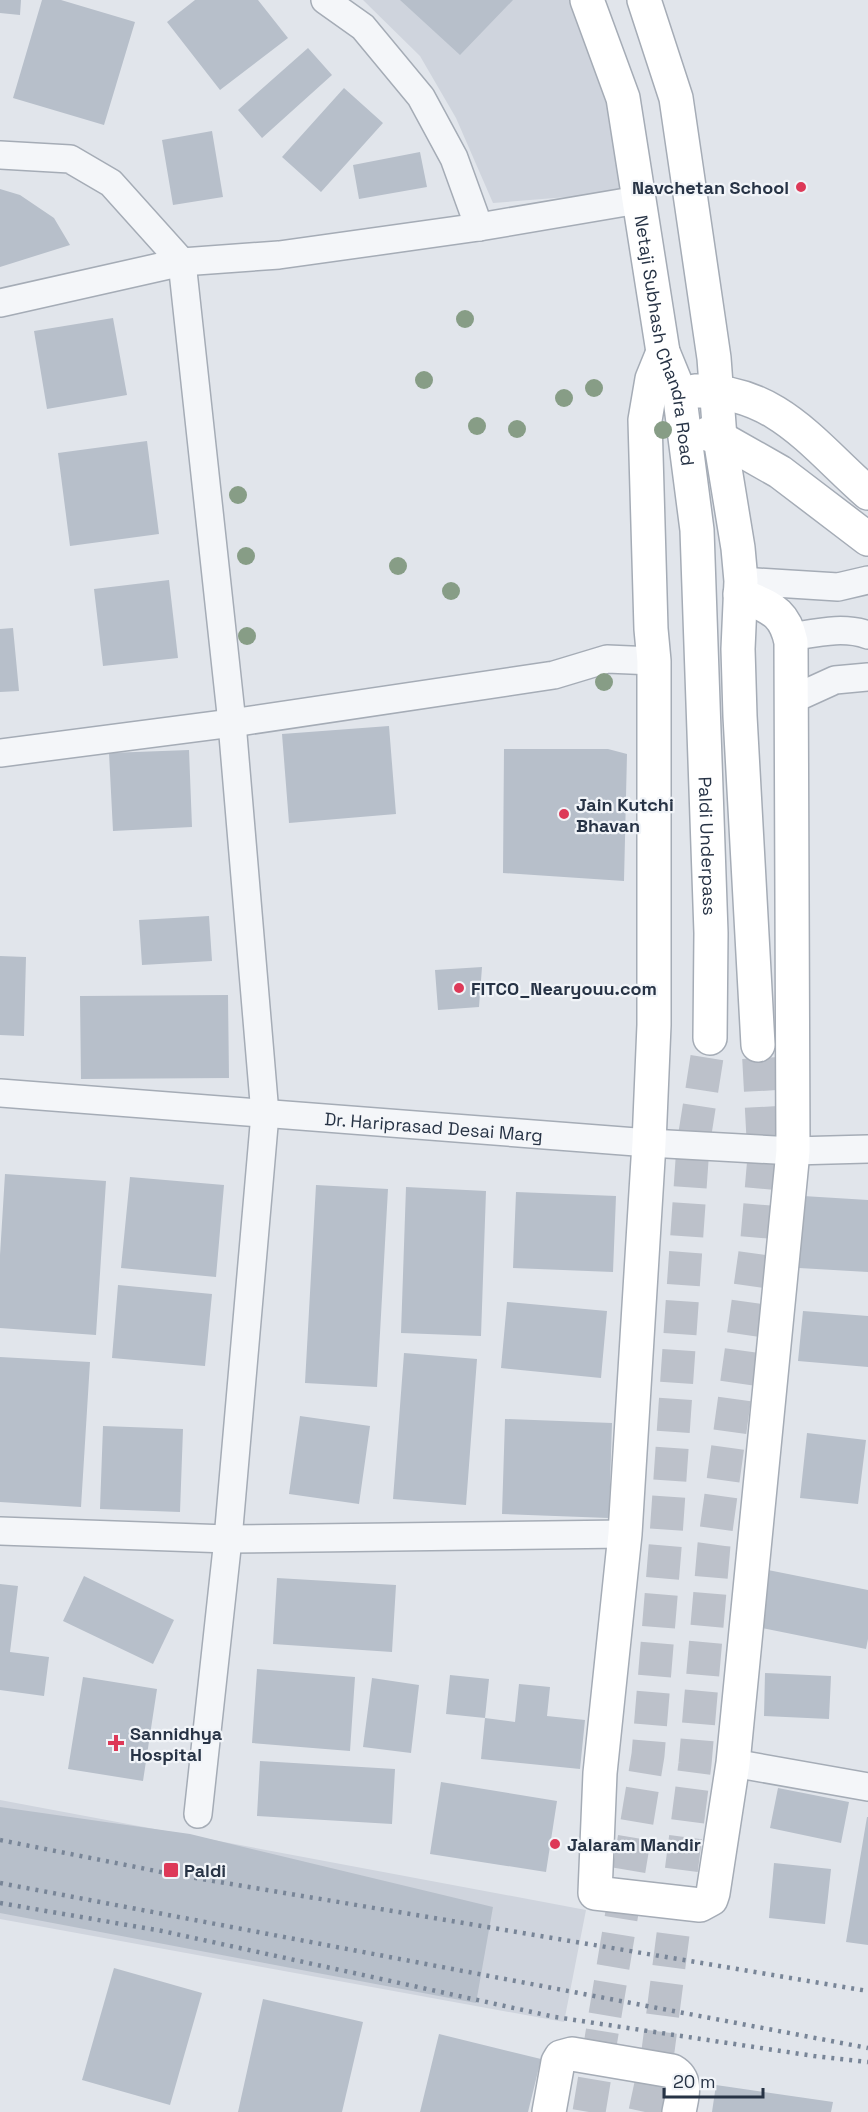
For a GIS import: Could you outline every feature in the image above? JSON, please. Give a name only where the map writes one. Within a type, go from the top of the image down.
[{"type":"street","points":[[324,0],[363,27],[421,97],[454,158],[479,227]]},
{"type":"street","name":"Netaji Subhash Chandra Road","points":[[587,0],[623,98],[663,352],[679,391],[697,530],[702,652]]},
{"type":"street","points":[[644,0],[676,98],[714,358],[720,438],[738,548],[740,716],[758,1045]]},
{"type":"street","points":[[0,155],[69,159],[111,183],[182,262],[232,723],[265,1114],[228,1539],[198,1814]]},
{"type":"street","points":[[0,303],[182,262],[279,255],[479,227],[638,200]]},
{"type":"street","points":[[663,352],[652,379],[645,420],[651,629],[654,661],[654,1025],[649,1143],[625,1534],[600,1773],[595,1893],[700,1905],[711,1899],[713,1893],[733,1763],[793,1150],[790,636],[787,624],[778,613],[740,588]]},
{"type":"street","points":[[679,391],[716,390],[758,403],[783,417],[819,445],[868,493]]},
{"type":"street","points":[[682,427],[720,438],[780,472],[868,539]]},
{"type":"street","points":[[740,588],[838,587],[868,580]]},
{"type":"street","points":[[790,636],[844,630],[868,635]]},
{"type":"street","name":"Paldi Underpass","points":[[702,652],[711,933],[710,1038]]},
{"type":"street","points":[[0,753],[232,723],[554,675],[607,659],[654,661]]},
{"type":"street","points":[[791,700],[835,680],[868,677]]},
{"type":"street","name":"Dr. Hariprasad Desai Marg","points":[[0,1093],[649,1143],[793,1150],[868,1149]]},
{"type":"street","points":[[0,1531],[228,1539],[625,1534]]},
{"type":"street","points":[[733,1763],[868,1787]]},
{"type":"street","points":[[549,2112],[558,2062],[566,2054],[672,2071],[678,2074],[683,2084],[679,2112]]},
{"type":"shaded area","points":[[363,0],[588,0],[642,191],[493,203],[456,118],[420,56]]},
{"type":"shaded area","name":"Paldi","points":[[0,1800],[586,1910],[564,2022],[0,1919]]},
{"type":"building","points":[[0,0],[21,0],[20,15],[0,13]]},
{"type":"building","points":[[42,0],[61,0],[135,22],[104,125],[13,98]]},
{"type":"building","points":[[195,0],[258,0],[288,38],[220,90],[167,22]]},
{"type":"building","points":[[400,0],[513,0],[460,55]]},
{"type":"building","points":[[308,48],[332,75],[262,138],[238,110]]},
{"type":"building","points":[[344,88],[383,123],[321,192],[282,157]]},
{"type":"building","points":[[212,131],[223,197],[173,205],[162,140]]},
{"type":"building","points":[[420,152],[427,187],[359,199],[353,165]]},
{"type":"building","points":[[0,189],[20,195],[54,218],[70,245],[0,267]]},
{"type":"building","points":[[113,318],[127,395],[47,409],[34,331]]},
{"type":"building","points":[[147,441],[159,534],[70,546],[58,453]]},
{"type":"building","points":[[169,580],[178,658],[103,666],[94,589]]},
{"type":"building","points":[[13,628],[19,691],[0,692],[0,629]]},
{"type":"building","points":[[389,726],[396,814],[289,823],[282,734]]},
{"type":"building","name":"Jain Kutchi Bhavan","points":[[504,749],[608,749],[627,754],[624,881],[503,873]]},
{"type":"building","points":[[189,750],[192,827],[113,831],[109,753]]},
{"type":"building","points":[[209,916],[212,961],[142,965],[139,920]]},
{"type":"building","points":[[0,956],[26,957],[24,1036],[0,1035]]},
{"type":"building","name":"FITCO_Nearyouu.com","points":[[482,967],[479,1007],[438,1010],[435,970]]},
{"type":"building","points":[[228,995],[229,1078],[81,1079],[80,996]]},
{"type":"building","points":[[5,1174],[106,1181],[96,1335],[0,1328],[0,1255]]},
{"type":"building","points":[[130,1177],[224,1185],[216,1277],[121,1268]]},
{"type":"building","points":[[316,1185],[388,1189],[377,1387],[305,1383]]},
{"type":"building","points":[[406,1187],[486,1191],[481,1336],[401,1333]]},
{"type":"building","points":[[516,1192],[616,1196],[613,1272],[513,1268]]},
{"type":"building","points":[[803,1196],[868,1200],[868,1272],[799,1268]]},
{"type":"building","points":[[118,1285],[212,1294],[205,1366],[112,1358]]},
{"type":"building","points":[[507,1302],[607,1311],[601,1378],[501,1368]]},
{"type":"building","points":[[803,1311],[868,1316],[868,1367],[798,1361]]},
{"type":"building","points":[[404,1353],[477,1359],[466,1505],[393,1499]]},
{"type":"building","points":[[0,1357],[90,1362],[81,1507],[0,1502]]},
{"type":"building","points":[[300,1416],[370,1426],[359,1504],[289,1494]]},
{"type":"building","points":[[505,1419],[612,1423],[609,1518],[502,1514]]},
{"type":"building","points":[[103,1426],[183,1429],[180,1512],[100,1509]]},
{"type":"building","points":[[807,1433],[866,1440],[858,1504],[800,1498]]},
{"type":"building","points":[[763,1569],[868,1590],[866,1649],[752,1626]]},
{"type":"building","points":[[84,1576],[174,1620],[153,1664],[63,1621]]},
{"type":"building","points":[[277,1578],[396,1585],[392,1652],[273,1644]]},
{"type":"building","points":[[0,1584],[18,1586],[10,1652],[49,1657],[44,1696],[0,1690]]},
{"type":"building","points":[[257,1669],[355,1677],[350,1751],[252,1743]]},
{"type":"building","points":[[765,1673],[831,1676],[829,1719],[764,1716]]},
{"type":"building","points":[[450,1675],[489,1679],[485,1718],[446,1714]]},
{"type":"building","points":[[83,1677],[157,1689],[143,1781],[68,1769]]},
{"type":"building","points":[[372,1678],[419,1685],[411,1753],[363,1747]]},
{"type":"building","points":[[519,1684],[550,1687],[547,1716],[585,1720],[580,1769],[481,1759],[485,1718],[515,1722]]},
{"type":"building","points":[[260,1761],[395,1769],[392,1824],[257,1816]]},
{"type":"building","points":[[441,1782],[557,1801],[546,1872],[430,1854]]},
{"type":"building","points":[[778,1788],[849,1802],[841,1843],[770,1828]]},
{"type":"building","name":"Paldi","points":[[0,1807],[190,1834],[493,1907],[476,2003],[0,1913]]},
{"type":"building","points":[[868,1817],[868,1945],[846,1942]]},
{"type":"building","points":[[774,1863],[831,1869],[825,1924],[769,1918]]},
{"type":"building","points":[[114,1968],[202,1993],[170,2105],[82,2080]]},
{"type":"building","points":[[263,1999],[363,2022],[342,2112],[238,2112]]},
{"type":"building","points":[[439,2034],[541,2059],[528,2112],[420,2112]]},
{"type":"building","points":[[716,2085],[833,2102],[831,2112],[712,2112]]},
{"type":"tunnel","points":[[589,2112],[648,1755],[666,1536],[693,1146],[710,1038]]},
{"type":"tunnel","points":[[645,2112],[658,2051],[695,1764],[714,1545],[757,1238],[764,1157],[758,1045]]},
{"type":"railway","points":[[0,1840],[166,1873],[868,1991]]},
{"type":"railway","points":[[0,1883],[868,2048]]},
{"type":"railway","points":[[0,1903],[162,1931],[555,2017],[868,2062]]},
{"type":"place","name":"Navchetan School","points":[[801,187]]},
{"type":"place","name":"Jain Kutchi Bhavan","points":[[564,814]]},
{"type":"place","name":"FITCO_Nearyouu.com","points":[[459,988]]},
{"type":"place","name":"Sannidhya Hospital","points":[[116,1743]]},
{"type":"place","name":"Jalaram Mandir","points":[[555,1844]]},
{"type":"place","name":"Paldi","points":[[171,1870]]}]
